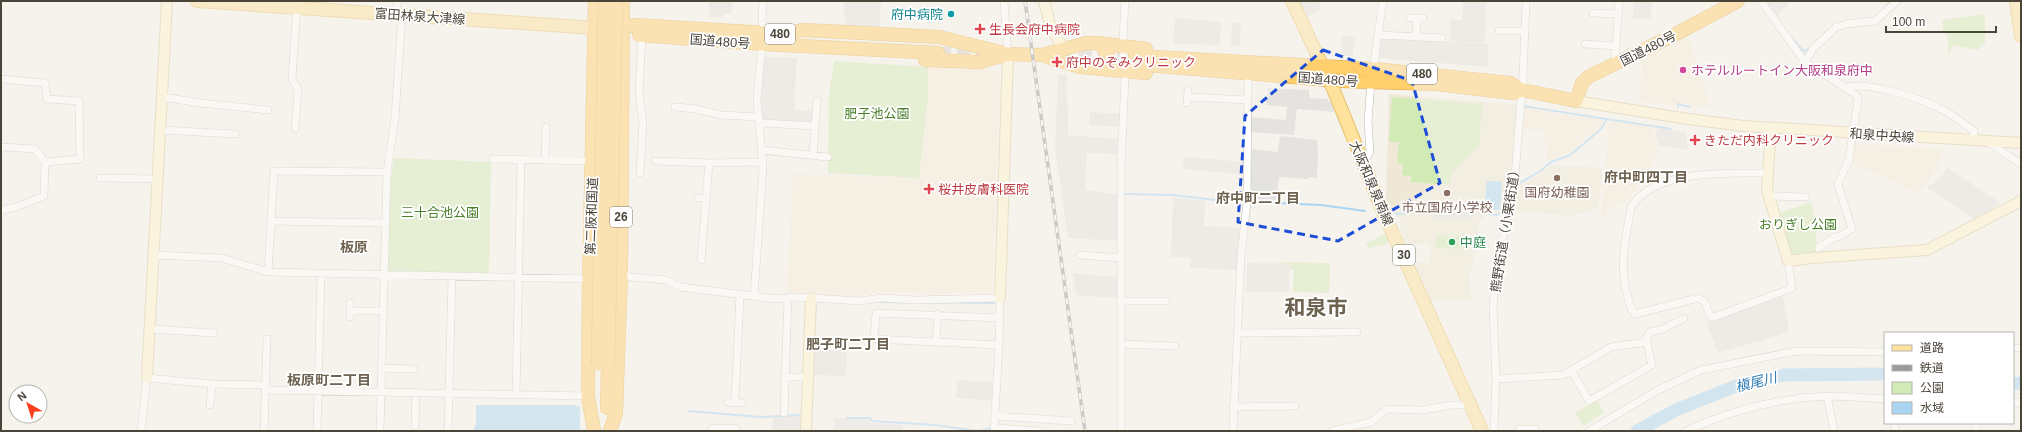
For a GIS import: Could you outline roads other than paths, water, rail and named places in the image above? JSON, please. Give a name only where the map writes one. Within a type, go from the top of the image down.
[{"type":"highway","name":"第二阪和国道","points":[[594,431],[588,396],[595,1]]},
{"type":"highway","name":"第二阪和国道","points":[[605,1],[603,364],[608,431]]},
{"type":"highway","name":"第二阪和国道","points":[[594,431],[603,364],[616,1]]},
{"type":"highway","name":"26","points":[[608,431],[616,413],[621,273],[622,29],[624,1]]},
{"type":"highway","name":"国道480号","points":[[1131,64],[1321,66],[1436,84],[1513,93],[1522,90],[1576,101],[1582,83],[1588,77],[1738,1]]},
{"type":"highway","name":"国道480号","points":[[595,28],[622,29],[635,25],[762,39],[777,34],[938,48],[762,39],[642,35],[634,34],[622,29]]},
{"type":"highway","name":"480","points":[[777,34],[805,30],[888,33],[938,37],[1008,54],[1042,55],[1086,44],[1098,43],[1124,48],[1302,59],[1321,66]]},
{"type":"highway","name":"480","points":[[762,39],[775,52],[980,62],[1008,54]]},
{"type":"highway","points":[[950,61],[951,40]]},
{"type":"highway","points":[[1098,43],[1103,47],[1108,56],[1103,65],[1098,68]]},
{"type":"highway","name":"480","points":[[1042,55],[1080,67],[1098,68],[1131,64],[1248,81],[1272,81],[1299,77]]},
{"type":"highway","name":"国道480号","points":[[1131,64],[1327,79],[1372,75]]},
{"type":"main road","name":"富田林泉大津線","points":[[197,1],[299,4],[402,15],[595,28]]},
{"type":"main road","name":"大阪和泉泉南線","points":[[1292,1],[1327,79],[1334,91],[1363,163],[1369,182],[1482,431]]},
{"type":"main road","points":[[2016,1],[2021,36]]},
{"type":"street","points":[[141,431],[151,329],[167,1]]},
{"type":"street","points":[[380,431],[387,172],[395,118],[402,15],[396,10],[398,1]]},
{"type":"street","points":[[754,296],[763,167],[757,91],[762,39],[763,1]]},
{"type":"street","points":[[1004,1],[1008,54],[999,345],[994,430],[1040,431]]},
{"type":"street","points":[[1044,1],[1051,28],[1064,50]]},
{"type":"street","points":[[1121,431],[1121,166],[1131,64],[1124,48],[1125,1]]},
{"type":"street","points":[[1363,163],[1370,152],[1368,121],[1372,75],[1383,1]]},
{"type":"street","name":"熊野街道（小栗街道）","points":[[1494,431],[1496,379],[1492,320],[1497,265],[1512,198],[1522,90],[1526,1]]},
{"type":"street","points":[[1615,64],[1619,1]]},
{"type":"street","points":[[1761,1],[1805,62],[1846,88],[1857,96],[1858,100],[1849,159],[1838,184],[1852,229],[1840,236],[1835,237],[1818,248]]},
{"type":"street","points":[[1805,62],[1818,44],[1836,27],[1846,24],[1875,21],[1897,1]]},
{"type":"street","points":[[295,129],[298,90],[292,79],[299,4]]},
{"type":"street","points":[[1593,13],[1618,14]]},
{"type":"street","points":[[1416,18],[1416,36]]},
{"type":"street","points":[[1499,31],[1525,31]]},
{"type":"street","points":[[640,172],[643,123],[639,92],[642,35]]},
{"type":"street","points":[[1378,35],[1442,38]]},
{"type":"street","points":[[1585,44],[1616,46]]},
{"type":"street","points":[[1,79],[45,84],[47,99],[79,101],[80,159],[45,162]]},
{"type":"street","points":[[1233,431],[1233,407],[1242,256],[1247,203],[1249,148],[1247,100],[1248,81]]},
{"type":"street","points":[[1846,88],[1853,85],[1878,88],[1937,107],[1974,131],[1973,140]]},
{"type":"street","points":[[162,97],[200,106],[263,112]]},
{"type":"street","points":[[1188,97],[1211,102],[1247,100]]},
{"type":"street","points":[[813,155],[817,101]]},
{"type":"street","name":"和泉中央線","points":[[1576,101],[1688,119],[1771,128],[2021,143]]},
{"type":"street","points":[[675,108],[696,108],[721,114],[759,120],[815,126]]},
{"type":"street","points":[[545,159],[546,127]]},
{"type":"street","points":[[1767,173],[1682,176],[1649,189],[1634,202],[1631,207],[1622,266],[1622,276],[1630,309],[1635,314],[1698,298],[1704,302],[1710,316],[1714,317],[1792,288],[1788,261],[1768,196],[1767,173],[1771,128]]},
{"type":"street","points":[[161,130],[236,134]]},
{"type":"street","points":[[1986,141],[2021,164]]},
{"type":"street","points":[[1,147],[35,149],[45,162],[44,196],[1,210]]},
{"type":"street","points":[[761,150],[828,157]]},
{"type":"street","points":[[493,158],[593,161]]},
{"type":"street","points":[[516,395],[521,160]]},
{"type":"street","points":[[655,160],[710,163],[762,162]]},
{"type":"street","points":[[701,260],[710,163]]},
{"type":"street","points":[[268,272],[274,171],[387,172]]},
{"type":"street","points":[[100,178],[112,174],[158,179]]},
{"type":"street","points":[[1768,196],[1806,197]]},
{"type":"street","points":[[698,198],[706,198]]},
{"type":"street","points":[[1788,261],[1927,250],[2021,201]]},
{"type":"street","points":[[272,221],[385,223]]},
{"type":"street","points":[[155,255],[222,258],[268,272],[589,279]]},
{"type":"street","points":[[1080,255],[1121,258]]},
{"type":"street","points":[[317,431],[321,273]]},
{"type":"street","points":[[621,273],[631,277],[666,280],[681,287],[777,299],[811,298],[859,301],[874,299],[1000,298]]},
{"type":"street","points":[[448,431],[452,276]]},
{"type":"street","points":[[735,402],[733,371],[734,340],[740,295]]},
{"type":"street","points":[[784,413],[784,377],[788,298]]},
{"type":"street","points":[[806,431],[811,298]]},
{"type":"street","points":[[1120,301],[1166,301]]},
{"type":"street","points":[[350,310],[383,311]]},
{"type":"street","points":[[999,345],[874,339],[876,313],[938,314],[1000,318]]},
{"type":"street","points":[[936,342],[938,314]]},
{"type":"street","points":[[1571,370],[1589,401],[1652,365],[1647,337],[1650,332],[1663,329],[1680,318]]},
{"type":"street","points":[[151,329],[214,333]]},
{"type":"street","points":[[1238,333],[1357,332]]},
{"type":"street","points":[[264,431],[267,339]]},
{"type":"street","points":[[1496,379],[1562,375],[1611,347],[1647,342]]},
{"type":"street","points":[[1121,344],[1175,346]]},
{"type":"street","points":[[1158,345],[1158,353]]},
{"type":"street","points":[[1589,431],[1651,393],[1701,370],[1796,352],[1884,352]]},
{"type":"street","points":[[381,368],[414,369]]},
{"type":"street","points":[[784,377],[808,377]]},
{"type":"street","points":[[147,378],[266,388],[449,394],[588,396]]},
{"type":"street","points":[[210,404],[212,384]]},
{"type":"street","points":[[415,426],[416,392]]},
{"type":"street","points":[[1828,396],[1834,431]]},
{"type":"street","points":[[1686,431],[1702,428],[1739,411],[1787,400],[1828,396],[1884,399]]},
{"type":"street","points":[[1332,431],[1371,422],[1388,409],[1423,410],[1451,405],[1471,405]]},
{"type":"street","points":[[1233,407],[1260,410],[1290,408]]},
{"type":"street","points":[[995,416],[1071,421]]},
{"type":"street","points":[[712,431],[712,428],[736,428],[736,431]]},
{"type":"street","points":[[1518,431],[1518,428],[1535,429]]},
{"type":"water","points":[[1487,181],[1502,182],[1500,210],[1484,209]]},
{"type":"water","points":[[476,405],[574,405],[580,407],[580,431],[473,431],[476,424]]},
{"type":"waterway","points":[[1884,9],[1891,1]]},
{"type":"waterway","points":[[1792,38],[1803,51],[1809,49]]},
{"type":"waterway","points":[[1805,55],[1807,50]]},
{"type":"waterway","points":[[1678,107],[1678,104],[1690,107]]},
{"type":"waterway","points":[[1523,106],[1671,129]]},
{"type":"waterway","points":[[1516,185],[1539,172],[1551,162],[1568,156],[1575,151],[1601,129],[1607,119]]},
{"type":"waterway","points":[[1508,200],[1510,189]]},
{"type":"waterway","points":[[1125,194],[1173,195],[1224,201],[1245,201]]},
{"type":"waterway","points":[[1250,202],[1321,205],[1365,211]]},
{"type":"waterway","points":[[1489,214],[1497,215],[1506,210]]},
{"type":"waterway","points":[[1396,214],[1409,213]]},
{"type":"waterway","points":[[876,302],[995,303]]},
{"type":"waterway","name":"槇尾川","points":[[1637,431],[1676,410],[1736,386],[1784,375],[1884,374]]},
{"type":"waterway","name":"槇尾川","points":[[2014,384],[2021,383]]},
{"type":"waterway","points":[[689,411],[761,417],[802,415]]},
{"type":"waterway","points":[[847,418],[870,418],[872,421],[935,425],[977,431],[990,429]]},
{"type":"tunnel","points":[[1060,51],[1135,56]]},
{"type":"tunnel","points":[[938,53],[996,56]]},
{"type":"railway","points":[[1025,1],[1085,431]]},
{"type":"place","name":"府中病院","points":[[951,14]]},
{"type":"place","name":"生長会府中病院","points":[[980,29]]},
{"type":"place","name":"府中のぞみクリニック","points":[[1057,62]]},
{"type":"place","name":"ホテルルートイン大阪和泉府中","points":[[1683,70]]},
{"type":"place","name":"きただ内科クリニック","points":[[1695,140]]},
{"type":"place","name":"国府幼稚園","points":[[1557,178]]},
{"type":"place","name":"桜井皮膚科医院","points":[[929,189]]},
{"type":"place","name":"市立国府小学校","points":[[1447,193]]},
{"type":"place","name":"中庭","points":[[1452,242]]},
{"type":"district","name":"府中町四丁目","points":[[1646,177]]},
{"type":"district","name":"府中町二丁目","points":[[1258,198]]},
{"type":"district","name":"板原","points":[[354,247]]},
{"type":"district","name":"和泉市","points":[[1316,308]]},
{"type":"district","name":"肥子町二丁目","points":[[848,344]]},
{"type":"district","name":"板原町二丁目","points":[[329,380]]},
{"type":"park label","name":"肥子池公園","points":[[877,113]]},
{"type":"park label","name":"三十合池公園","points":[[440,212]]},
{"type":"park label","name":"おりぎし公園","points":[[1798,224]]}]
